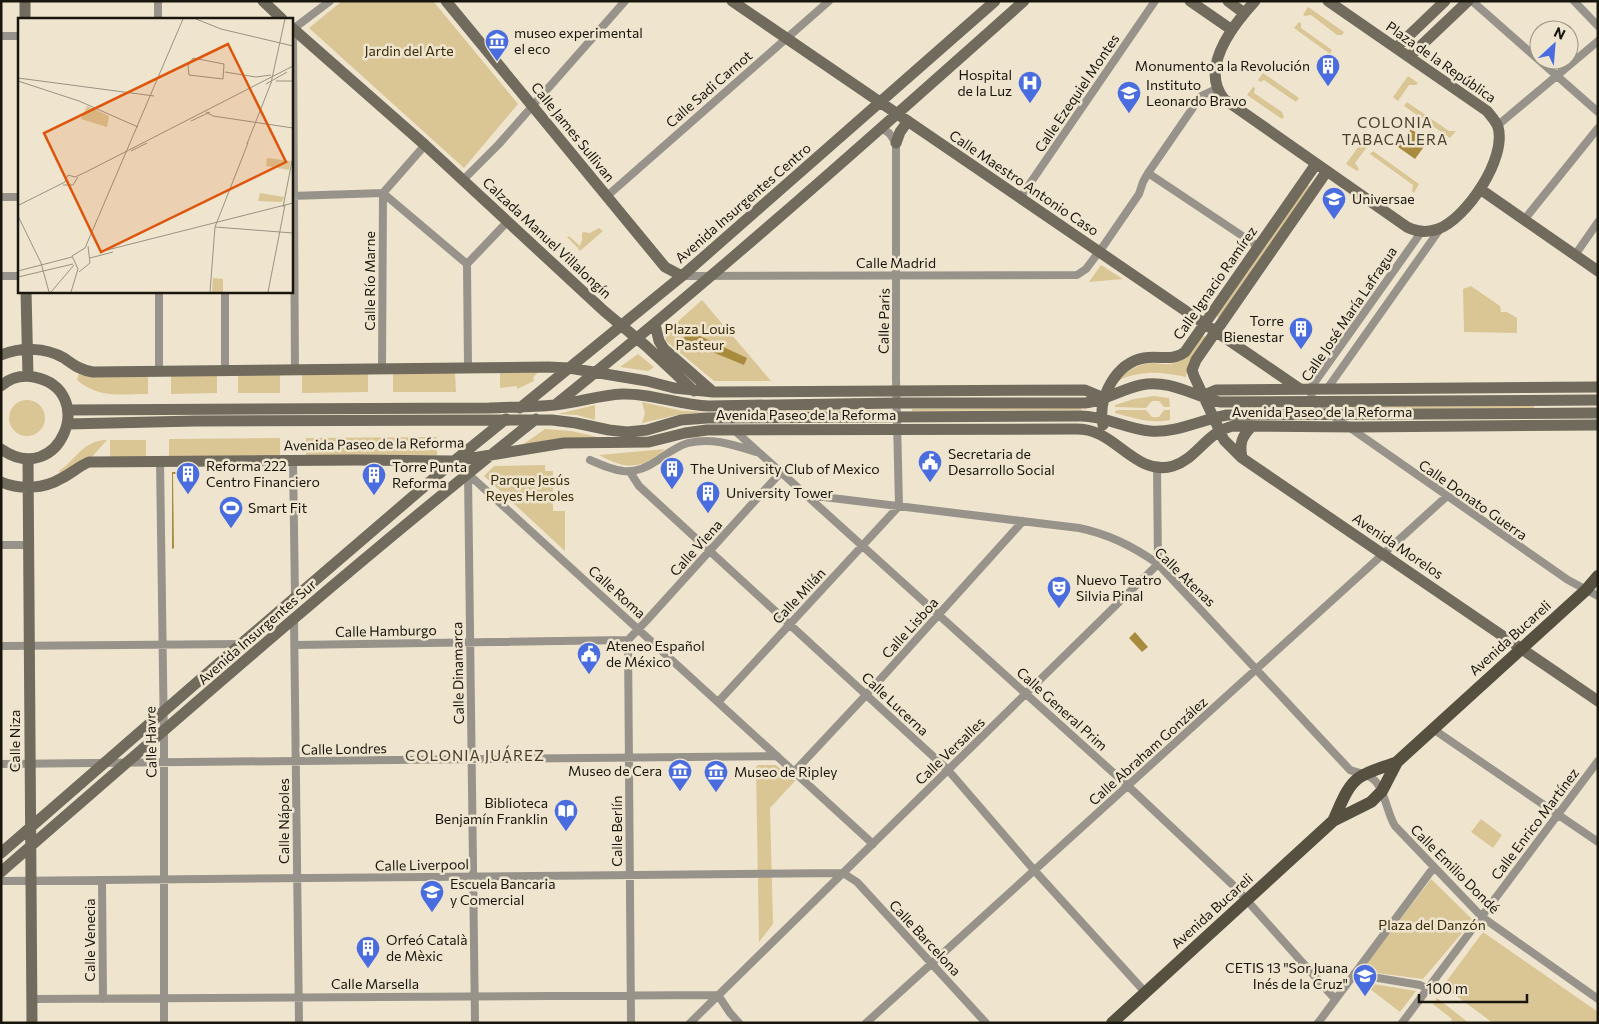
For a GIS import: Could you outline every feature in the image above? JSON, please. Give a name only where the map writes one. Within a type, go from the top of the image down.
[{"type":"main road","points":[[25,1],[25,18]]},
{"type":"main road","points":[[263,1],[281,18]]},
{"type":"main road","name":"Calle Maestro Antonio Caso","points":[[732,1],[1215,331],[1305,389]]},
{"type":"main road","name":"Avenida Insurgentes Centro","points":[[504,420],[682,276],[995,1]]},
{"type":"main road","points":[[536,420],[638,339],[712,276],[1024,1]]},
{"type":"main road","points":[[1190,1],[1232,30]]},
{"type":"main road","points":[[1228,1],[1244,12]]},
{"type":"main road","points":[[1255,1],[1244,12],[1232,30],[1216,66],[1214,76],[1216,89],[1224,99],[1316,164],[1408,227],[1422,232]]},
{"type":"main road","name":"Plaza de la República","points":[[1328,1],[1487,111],[1498,125],[1500,140],[1497,155],[1480,189],[1463,210],[1441,228],[1422,232]]},
{"type":"main road","points":[[1396,48],[1445,1]]},
{"type":"main road","points":[[1409,57],[1468,1]]},
{"type":"main road","name":"Calle James Sullivan","points":[[448,2],[665,267],[682,276]]},
{"type":"main road","name":"Calzada Manuel Villalongín","points":[[292,28],[664,362],[733,429]]},
{"type":"main road","points":[[958,35],[970,49]]},
{"type":"main road","points":[[896,143],[900,132],[908,121]]},
{"type":"main road","name":"Calle Ignacio Ramírez","points":[[1106,438],[1102,419],[1104,398],[1118,374],[1131,363],[1150,357],[1170,359],[1185,352],[1316,164]]},
{"type":"main road","name":"Calle Ignacio Ramírez","points":[[1202,396],[1192,370],[1196,360],[1327,171]]},
{"type":"main road","points":[[1480,189],[1598,271]]},
{"type":"main road","points":[[26,292],[28,376]]},
{"type":"main road","points":[[655,324],[659,341],[664,349],[713,392]]},
{"type":"main road","name":"Avenida Paseo de la Reforma","points":[[1,355],[14,350],[54,353],[84,370],[225,371],[569,368],[656,382],[674,388],[694,391],[896,397]]},
{"type":"main road","points":[[656,382],[663,371],[664,362]]},
{"type":"main road","points":[[1,386],[16,378],[28,376],[40,378],[58,390],[68,410],[68,424],[63,439],[55,448],[44,455],[28,459],[8,454],[1,449]]},
{"type":"main road","name":"Avenida Paseo de la Reforma","points":[[68,410],[370,409],[522,406],[554,405],[603,395],[623,394],[709,406],[1085,390],[1104,398],[1129,388],[1149,384],[1171,386],[1220,402],[1598,400]]},
{"type":"main road","name":"Avenida Paseo de la Reforma","points":[[1202,396],[1216,390],[1598,388]]},
{"type":"main road","name":"Avenida Morelos","points":[[1202,396],[1229,447],[1242,458],[1598,701]]},
{"type":"main road","name":"Avenida Paseo de la Reforma","points":[[68,424],[195,421],[536,420],[576,423],[627,432],[647,430],[681,420],[720,417],[1085,416],[1130,428],[1167,431],[1227,415],[1598,413]]},
{"type":"main road","name":"Avenida Insurgentes Sur","points":[[1,853],[106,764],[163,711],[295,597],[504,420]]},
{"type":"main road","name":"Avenida Insurgentes Sur","points":[[1,872],[418,514],[536,420]]},
{"type":"main road","name":"Avenida Paseo de la Reforma","points":[[1,482],[13,486],[44,486],[56,482],[80,465],[89,462],[454,461],[551,444],[578,442],[637,444],[694,432],[733,429],[1087,430],[1106,438],[1139,461],[1157,468],[1172,466],[1189,459],[1207,440],[1219,431],[1233,426],[1598,425]]},
{"type":"main road","points":[[1242,458],[1241,440],[1245,432],[1252,426]]},
{"type":"main road","name":"Calle Niza","points":[[28,459],[32,1023]]},
{"type":"main road","name":"Avenida Bucareli","points":[[1112,1023],[1333,821],[1366,805],[1382,791],[1397,762],[1521,648],[1592,593],[1598,576]]},
{"type":"main road","name":"Avenida Bucareli","points":[[1333,821],[1350,788],[1360,777],[1397,762]]},
{"type":"street","points":[[158,1],[158,18]]},
{"type":"street","points":[[295,370],[292,28],[330,1]]},
{"type":"street","points":[[463,180],[499,144],[531,105],[625,1]]},
{"type":"street","name":"Calle Sadi Carnot","points":[[606,197],[829,1]]},
{"type":"street","name":"Calle Ezequiel Montes","points":[[1020,198],[1155,1]]},
{"type":"street","points":[[1472,1],[1598,112]]},
{"type":"street","points":[[1574,1],[1598,26]]},
{"type":"street","points":[[1,36],[18,36]]},
{"type":"street","points":[[1498,125],[1598,41]]},
{"type":"street","name":"Calle Madrid","points":[[682,276],[1077,275],[1086,269],[1099,252],[1139,194],[1142,182],[1202,96],[1216,89]]},
{"type":"street","points":[[881,128],[889,133],[896,143]]},
{"type":"street","points":[[1524,220],[1598,128]]},
{"type":"street","name":"Calle Paris","points":[[896,143],[898,506]]},
{"type":"street","points":[[383,193],[424,145]]},
{"type":"street","points":[[1148,173],[1259,247]]},
{"type":"street","points":[[292,196],[383,193],[467,264]]},
{"type":"street","name":"Calle Río Marne","points":[[382,370],[383,193]]},
{"type":"street","points":[[1,197],[18,197]]},
{"type":"street","points":[[468,368],[467,264],[508,221]]},
{"type":"street","points":[[1575,255],[1598,222]]},
{"type":"street","name":"Calle José María Lafragua","points":[[1328,389],[1441,228]]},
{"type":"street","name":"Calle José María Lafragua","points":[[1348,427],[1313,402],[1305,389],[1422,232]]},
{"type":"street","points":[[1,276],[18,276]]},
{"type":"street","points":[[159,292],[159,371]]},
{"type":"street","points":[[225,292],[225,371]]},
{"type":"street","name":"Calle Donato Guerra","points":[[1348,427],[1446,497],[1568,580],[1592,593]]},
{"type":"street","name":"Calzada Manuel Villalongín","points":[[733,429],[781,472]]},
{"type":"street","name":"Avenida Paseo de la Reforma","points":[[630,472],[649,465],[679,446],[701,441],[728,443],[758,452]]},
{"type":"street","points":[[293,460],[295,597]]},
{"type":"street","points":[[590,460],[614,469],[630,472]]},
{"type":"street","name":"Calle Havre","points":[[160,461],[164,731],[164,1023]]},
{"type":"street","name":"Calle Roma","points":[[454,461],[872,844]]},
{"type":"street","points":[[1157,468],[1158,564]]},
{"type":"street","name":"Calle Lucerna","points":[[630,472],[640,486],[948,770],[1034,870],[1146,992]]},
{"type":"street","name":"Calle General Prim","points":[[781,472],[1128,786],[1247,900],[1335,999]]},
{"type":"street","name":"Calle Viena","points":[[628,640],[781,472]]},
{"type":"street","name":"Calle Dinamarca","points":[[468,473],[475,1023]]},
{"type":"street","name":"Calle Atenas","points":[[807,495],[1023,521],[1098,532],[1116,538],[1158,564],[1350,770],[1366,774]]},
{"type":"street","name":"Calle Abraham González","points":[[866,1023],[1446,497]]},
{"type":"street","name":"Calle Milán","points":[[718,702],[898,506]]},
{"type":"street","name":"Calle Lisboa","points":[[794,772],[1023,521]]},
{"type":"street","points":[[1,545],[29,545]]},
{"type":"street","name":"Calle Versalles","points":[[690,1023],[1158,564]]},
{"type":"street","name":"Calle Nápoles","points":[[294,619],[299,1023]]},
{"type":"street","name":"Calle Hamburgo","points":[[295,645],[628,640]]},
{"type":"street","name":"Calle Berlín","points":[[628,640],[631,1023]]},
{"type":"street","points":[[1,646],[241,644]]},
{"type":"street","points":[[1433,729],[1598,842]]},
{"type":"street","name":"Calle Londres","points":[[1,764],[777,756]]},
{"type":"street","name":"Calle Enrico Martínez","points":[[1402,1023],[1598,761]]},
{"type":"street","name":"Calle Emilio Dondé","points":[[1366,774],[1378,784],[1382,791],[1387,809],[1395,826],[1482,917],[1598,999]]},
{"type":"street","points":[[1318,1023],[1434,868]]},
{"type":"street","name":"Calle Liverpool","points":[[1,882],[843,873]]},
{"type":"street","name":"Calle Barcelona","points":[[843,873],[857,882],[986,1023]]},
{"type":"street","name":"Calle Venecia","points":[[102,881],[103,999]]},
{"type":"street","points":[[1354,974],[1420,985],[1428,989]]},
{"type":"street","points":[[718,995],[739,1023]]},
{"type":"street","name":"Calle Marsella","points":[[32,999],[718,995]]},
{"type":"green space","name":"Jardin del Arte","points":[[342,1],[433,1],[518,104],[464,168],[309,28]]},
{"type":"green space","points":[[1308,7],[1344,32],[1342,35],[1337,35],[1311,15],[1303,15]]},
{"type":"green space","points":[[1299,22],[1301,23],[1301,28],[1332,50],[1330,54],[1294,28]]},
{"type":"green space","points":[[1263,73],[1299,98],[1296,102],[1264,80],[1260,82],[1258,80]]},
{"type":"green space","points":[[1408,76],[1418,83],[1416,85],[1409,85],[1398,101],[1393,97]]},
{"type":"green space","points":[[1253,87],[1255,88],[1254,93],[1282,112],[1284,117],[1282,119],[1247,95]]},
{"type":"green space","points":[[1407,102],[1449,131],[1456,131],[1450,138],[1404,106]]},
{"type":"green space","points":[[1361,143],[1367,147],[1355,163],[1359,169],[1357,171],[1346,164]]},
{"type":"green space","points":[[1373,151],[1419,184],[1414,193],[1412,191],[1413,185],[1370,154]]},
{"type":"green space","points":[[1307,184],[1310,186],[1219,318],[1216,316]]},
{"type":"green space","points":[[599,228],[603,231],[580,251],[578,249],[583,232],[590,233]]},
{"type":"green space","points":[[569,236],[580,246],[578,248],[567,237]]},
{"type":"green space","points":[[1101,265],[1123,279],[1089,282]]},
{"type":"green space","points":[[1471,286],[1500,306],[1501,312],[1507,312],[1517,318],[1517,333],[1464,332],[1463,289]]},
{"type":"green space","name":"Plaza Louis Pasteur","points":[[702,300],[771,381],[714,381],[666,341],[665,333]]},
{"type":"green space","points":[[1202,335],[1206,337],[1188,368],[1186,377],[1145,373],[1119,380],[1126,373],[1140,365],[1149,363],[1167,364],[1178,361]]},
{"type":"green space","points":[[638,354],[654,367],[648,371],[620,367]]},
{"type":"green space","points":[[455,372],[456,392],[393,392],[393,373]]},
{"type":"green space","points":[[500,372],[538,372],[533,378],[534,381],[517,389],[517,386],[500,388]]},
{"type":"green space","points":[[79,373],[148,375],[148,394],[119,395],[102,393],[85,386],[77,380]]},
{"type":"green space","points":[[368,373],[368,392],[302,393],[302,374]]},
{"type":"green space","points":[[171,374],[217,374],[217,393],[171,394]]},
{"type":"green space","points":[[238,374],[280,374],[280,393],[238,393]]},
{"type":"green space","points":[[1154,396],[1169,398],[1170,407],[1164,407],[1159,401],[1152,401],[1146,408],[1115,407],[1115,405],[1134,399]]},
{"type":"green space","points":[[27,400],[34,401],[40,405],[44,411],[44,425],[40,431],[34,435],[27,436],[20,435],[14,431],[10,425],[9,418],[10,411],[14,405],[20,401]]},
{"type":"green space","points":[[642,402],[683,411],[707,412],[677,415],[642,423],[645,413]]},
{"type":"green space","points":[[595,405],[595,420],[577,415],[558,414]]},
{"type":"green space","points":[[1534,406],[1534,408],[1353,409],[1352,407]]},
{"type":"green space","points":[[1081,408],[1081,410],[912,411],[912,409]]},
{"type":"green space","points":[[1146,410],[1152,417],[1159,417],[1164,410],[1170,410],[1170,420],[1142,420],[1115,413],[1115,411]]},
{"type":"green space","points":[[738,411],[881,411],[738,413]]},
{"type":"green space","points":[[545,429],[571,431],[602,438],[518,448]]},
{"type":"green space","points":[[437,437],[437,455],[306,456],[306,438]]},
{"type":"green space","points":[[280,438],[280,456],[169,457],[169,439]]},
{"type":"green space","points":[[107,440],[91,458],[61,474],[59,471],[86,447],[92,443]]},
{"type":"green space","points":[[110,440],[146,440],[146,457],[110,457]]},
{"type":"green space","points":[[665,449],[649,461],[634,466],[617,463],[599,455]]},
{"type":"green space","name":"Parque Jesús Reyes Heroles","points":[[545,465],[545,471],[553,471],[553,511],[565,511],[565,551],[484,476],[494,466]]},
{"type":"green space","points":[[758,765],[776,765],[795,781],[770,808],[773,924],[759,942],[756,767]]},
{"type":"green space","points":[[1481,819],[1502,835],[1493,848],[1471,832]]},
{"type":"green space","name":"Plaza del Danzón","points":[[1431,879],[1473,920],[1423,979],[1361,971]]},
{"type":"green space","points":[[1483,932],[1598,1012],[1598,1023],[1493,1023],[1443,986]]},
{"type":"green space","points":[[1361,982],[1416,991],[1400,1012]]},
{"type":"green space","points":[[1437,998],[1469,1023],[1450,1023],[1452,1019],[1433,1004]]},
{"type":"shaded area","points":[[1411,129],[1428,141],[1415,159],[1398,147]]},
{"type":"shaded area","points":[[687,330],[747,358],[744,365],[683,340]]},
{"type":"shaded area","points":[[172,472],[179,472],[179,474],[173,474],[174,548],[172,549]]},
{"type":"shaded area","points":[[1135,632],[1148,647],[1142,652],[1129,638]]},
{"type":"place","name":"museo experimental el eco","points":[[497,62]]},
{"type":"place","name":"Monumento a la Revolución","points":[[1328,87]]},
{"type":"place","name":"Hospital de la Luz","points":[[1030,104]]},
{"type":"place","name":"Instituto Leonardo Bravo","points":[[1129,114]]},
{"type":"place","name":"Universae","points":[[1334,220]]},
{"type":"place","name":"Torre Bienestar","points":[[1301,350]]},
{"type":"place","name":"Secretaria de Desarrollo Social","points":[[930,483]]},
{"type":"place","name":"The University Club of Mexico","points":[[672,490]]},
{"type":"place","name":"Reforma 222 Centro Financiero","points":[[188,495]]},
{"type":"place","name":"Torre Punta Reforma","points":[[374,496]]},
{"type":"place","name":"University Tower","points":[[708,514]]},
{"type":"place","name":"Smart Fit","points":[[231,529]]},
{"type":"place","name":"Nuevo Teatro Silvia Pinal","points":[[1059,609]]},
{"type":"place","name":"Ateneo Español de México","points":[[589,675]]},
{"type":"place","name":"Museo de Cera","points":[[680,792]]},
{"type":"place","name":"Museo de Ripley","points":[[716,793]]},
{"type":"place","name":"Biblioteca Benjamín Franklin","points":[[566,832]]},
{"type":"place","name":"Escuela Bancaria y Comercial","points":[[432,913]]},
{"type":"place","name":"Orfeó Català de Mèxic","points":[[368,969]]},
{"type":"place","name":"CETIS 13 \"Sor Juana Inés de la Cruz\"","points":[[1365,997]]},
{"type":"district","name":"COLONIA TABACALERA","points":[[1395,132]]},
{"type":"district","name":"COLONIA JUÁREZ","points":[[475,756]]}]
